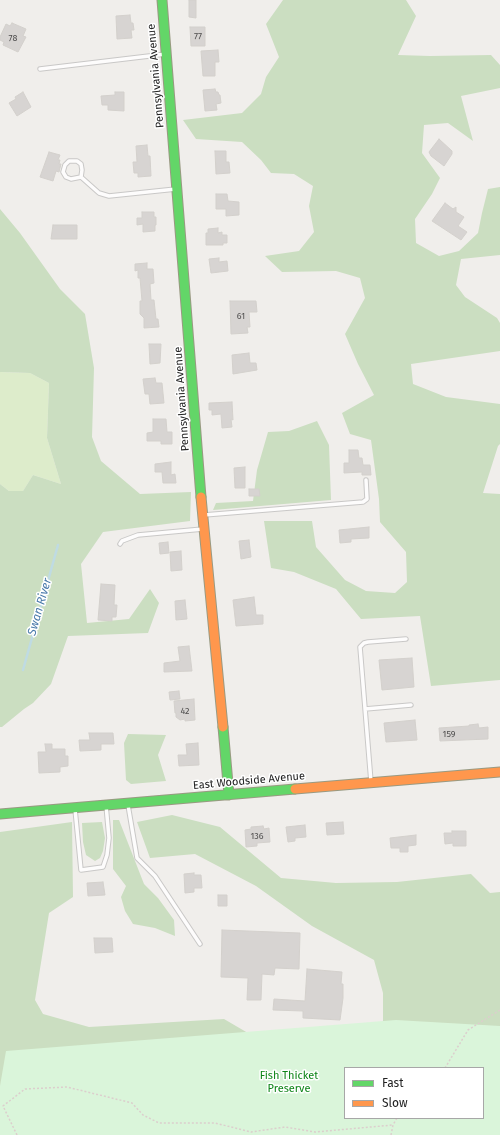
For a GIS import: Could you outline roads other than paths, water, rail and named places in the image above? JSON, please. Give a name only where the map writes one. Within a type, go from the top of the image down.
[{"type":"street","name":"Pennsylvania Avenue","points":[[162,0],[204,529],[229,795]]},
{"type":"street","name":"East Woodside Avenue","points":[[0,814],[500,772]]},
{"type":"lane","points":[[40,69],[167,54]]},
{"type":"lane","points":[[70,161],[77,161],[81,164],[82,170],[80,177],[71,179],[66,177],[63,172],[65,165],[70,161]]},
{"type":"lane","points":[[80,177],[99,193],[109,196],[178,189]]},
{"type":"lane","points":[[203,516],[363,502],[367,499],[366,480]]},
{"type":"lane","points":[[120,544],[122,541],[138,536],[204,529]]},
{"type":"lane","points":[[371,783],[360,647],[364,643],[368,642],[406,639]]},
{"type":"lane","points":[[365,709],[411,705]]},
{"type":"lane","points":[[128,804],[137,858],[155,876],[200,944]]},
{"type":"lane","points":[[75,808],[81,870],[103,867],[107,855],[109,838],[106,805]]},
{"type":"waterway","name":"Swan River","points":[[23,670],[58,545]]},
{"type":"park label","name":"Fish Thicket Preserve","points":[[289,1082]]}]
